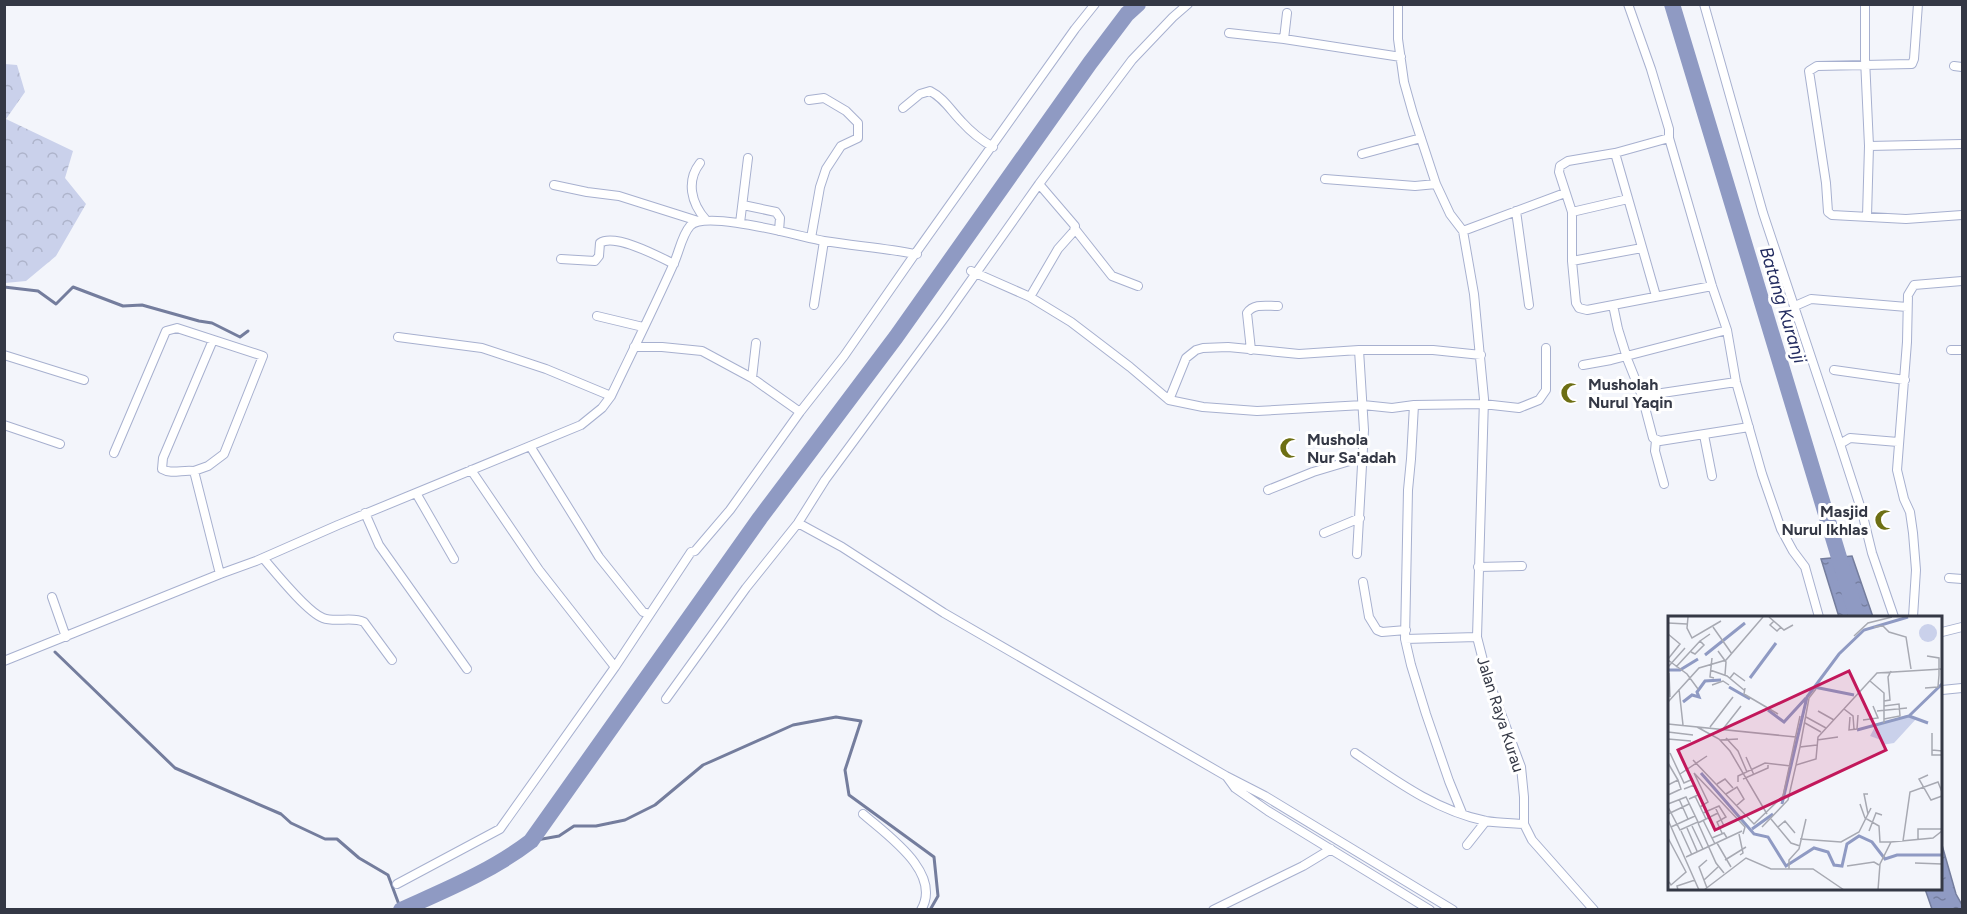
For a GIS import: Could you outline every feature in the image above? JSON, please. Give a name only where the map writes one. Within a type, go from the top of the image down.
[{"type":"street","points":[[397,884],[500,829],[615,667],[691,552],[695,551],[729,510],[844,356],[1095,4]]},
{"type":"street","points":[[666,699],[746,588],[798,523],[825,480],[974,272],[1132,60],[1188,4]]},
{"type":"street","points":[[1398,4],[1398,39],[1404,82],[1436,184],[1450,214],[1463,231],[1565,193]]},
{"type":"street","points":[[1628,4],[1654,79],[1712,286],[1727,330],[1736,382],[1762,474],[1781,529],[1792,551],[1805,567],[1819,616]]},
{"type":"street","points":[[1704,4],[1763,213],[1840,444],[1862,512],[1872,553],[1894,616]]},
{"type":"street","points":[[1865,4],[1869,146],[1867,216]]},
{"type":"street","points":[[1918,4],[1912,64],[1817,66],[1810,70],[1828,212],[1832,215],[1906,219],[1962,215]]},
{"type":"street","points":[[1284,39],[1287,13]]},
{"type":"street","points":[[1229,33],[1401,57]]},
{"type":"street","points":[[903,108],[920,94],[930,91],[945,103],[962,123],[993,147]]},
{"type":"street","points":[[809,100],[824,98],[846,111],[858,123],[858,138],[841,146],[826,169],[820,187],[811,238]]},
{"type":"street","points":[[1362,154],[1421,138]]},
{"type":"street","points":[[1669,138],[1615,153],[1562,164],[1559,172],[1572,212],[1572,261],[1576,303],[1579,308],[1587,310],[1712,286]]},
{"type":"street","points":[[1869,146],[1962,144]]},
{"type":"street","points":[[1615,153],[1656,296]]},
{"type":"street","points":[[740,223],[748,158]]},
{"type":"street","points":[[700,163],[693,172],[691,190],[702,220]]},
{"type":"street","points":[[1325,179],[1415,186],[1436,184]]},
{"type":"street","points":[[1039,184],[1074,224],[1112,276],[1137,286]]},
{"type":"street","points":[[554,185],[619,196],[702,220],[740,223],[824,241],[873,246],[917,254]]},
{"type":"street","points":[[1572,212],[1628,199]]},
{"type":"street","points":[[743,205],[776,212],[780,218],[779,231]]},
{"type":"street","points":[[1516,211],[1529,305]]},
{"type":"street","points":[[4,661],[263,558],[365,513],[581,424],[602,408],[611,396],[690,226],[702,220]]},
{"type":"street","points":[[1030,297],[1058,249],[1075,228]]},
{"type":"street","name":"Jalan Raya Kurau","points":[[1463,231],[1474,294],[1484,399],[1477,637],[1491,688],[1521,767],[1524,824]]},
{"type":"street","points":[[561,259],[595,261],[599,256],[600,243],[605,240],[632,246],[674,264]]},
{"type":"street","points":[[814,305],[824,241]]},
{"type":"street","points":[[1572,261],[1642,248]]},
{"type":"street","points":[[974,272],[1030,297],[1071,322],[1169,400],[1203,407],[1257,411],[1363,405],[1392,408],[1414,405],[1483,404],[1519,408],[1544,396],[1547,384],[1546,348]]},
{"type":"street","points":[[1913,616],[1916,570],[1913,532],[1910,512],[1897,477],[1898,442],[1905,380],[1908,295],[1914,285],[1962,282]]},
{"type":"street","points":[[1795,306],[1811,299],[1907,307]]},
{"type":"street","points":[[1613,305],[1617,329],[1642,396],[1651,434],[1656,440],[1656,451],[1664,484]]},
{"type":"street","points":[[1251,350],[1247,313],[1256,306],[1278,306]]},
{"type":"street","points":[[597,316],[643,327]]},
{"type":"street","points":[[114,453],[166,331],[177,328],[263,356],[224,454],[208,466],[194,471],[168,472],[162,470],[161,466],[213,340]]},
{"type":"street","points":[[1583,365],[1727,330]]},
{"type":"street","points":[[398,337],[482,348],[546,369],[611,396]]},
{"type":"street","points":[[752,378],[756,343]]},
{"type":"street","points":[[634,347],[702,351],[752,378],[800,412]]},
{"type":"street","points":[[1169,400],[1186,358],[1196,350],[1212,347],[1299,354],[1359,350],[1433,350],[1481,355]]},
{"type":"street","points":[[1357,554],[1363,457],[1363,405],[1359,350]]},
{"type":"street","points":[[1951,350],[1962,350]]},
{"type":"street","points":[[4,355],[84,380]]},
{"type":"street","points":[[1834,370],[1905,380]]},
{"type":"street","points":[[1642,396],[1736,382]]},
{"type":"street","points":[[1414,405],[1412,459],[1408,490],[1406,634],[1411,665],[1426,714],[1462,813]]},
{"type":"street","points":[[4,425],[60,444]]},
{"type":"street","points":[[1656,440],[1749,427]]},
{"type":"street","points":[[1704,435],[1712,476]]},
{"type":"street","points":[[1840,444],[1850,438],[1898,442]]},
{"type":"street","points":[[530,446],[599,557],[643,612],[650,614]]},
{"type":"street","points":[[1268,490],[1313,472],[1363,457]]},
{"type":"street","points":[[471,470],[539,570],[615,667]]},
{"type":"street","points":[[194,471],[220,574]]},
{"type":"street","points":[[416,492],[454,559]]},
{"type":"street","points":[[365,513],[379,546],[467,669]]},
{"type":"street","points":[[1324,533],[1360,518]]},
{"type":"street","points":[[798,523],[842,547],[944,613],[1226,776],[1265,796],[1453,909]]},
{"type":"street","points":[[263,558],[316,615],[333,620],[364,622],[392,660]]},
{"type":"street","points":[[1478,567],[1522,566]]},
{"type":"street","points":[[1949,578],[1962,579]]},
{"type":"street","points":[[1363,582],[1369,617],[1377,630],[1406,634],[1477,637]]},
{"type":"street","points":[[52,597],[66,637]]},
{"type":"street","points":[[1943,632],[1962,627]]},
{"type":"street","points":[[1943,690],[1962,688]]},
{"type":"street","points":[[1355,753],[1413,792],[1446,808],[1486,821],[1524,824],[1532,840],[1594,909]]},
{"type":"street","points":[[1226,776],[1230,784],[1243,794],[1430,909]]},
{"type":"street","points":[[863,814],[897,844],[922,874],[927,890],[921,909]]},
{"type":"street","points":[[1467,845],[1486,821]]},
{"type":"street","points":[[1214,909],[1303,866],[1331,849]]},
{"type":"green space","points":[[5,64],[17,65],[25,92],[6,119],[73,151],[65,178],[86,204],[56,256],[26,281],[5,283]]},
{"type":"water","points":[[1852,556],[1873,616],[1839,616],[1821,559]]},
{"type":"water","points":[[1943,848],[1962,909],[1932,909],[1925,890],[1943,890]]},
{"type":"waterway","points":[[401,910],[484,871],[531,841],[760,518],[896,337],[1090,63],[1127,14],[1138,4]]},
{"type":"waterway","name":"Batang Kuranji","points":[[1672,4],[1857,616]]},
{"type":"waterway","points":[[4,287],[38,291],[56,304],[73,287],[123,306],[142,305],[212,323],[240,337],[248,331]]},
{"type":"waterway","points":[[55,652],[175,768],[281,814],[291,823],[325,839],[337,839],[359,858],[388,875],[401,910]]},
{"type":"waterway","points":[[531,841],[559,836],[574,826],[596,826],[625,820],[655,805],[703,765],[793,725],[836,717],[861,721],[845,770],[849,795],[934,857],[938,896],[930,910]]},
{"type":"place","name":"Musholah Nurul Yaqin","points":[[1571,393]]},
{"type":"place","name":"Mushola Nur Sa'adah","points":[[1290,448]]},
{"type":"place","name":"Masjid Nurul Ikhlas","points":[[1885,520]]}]
